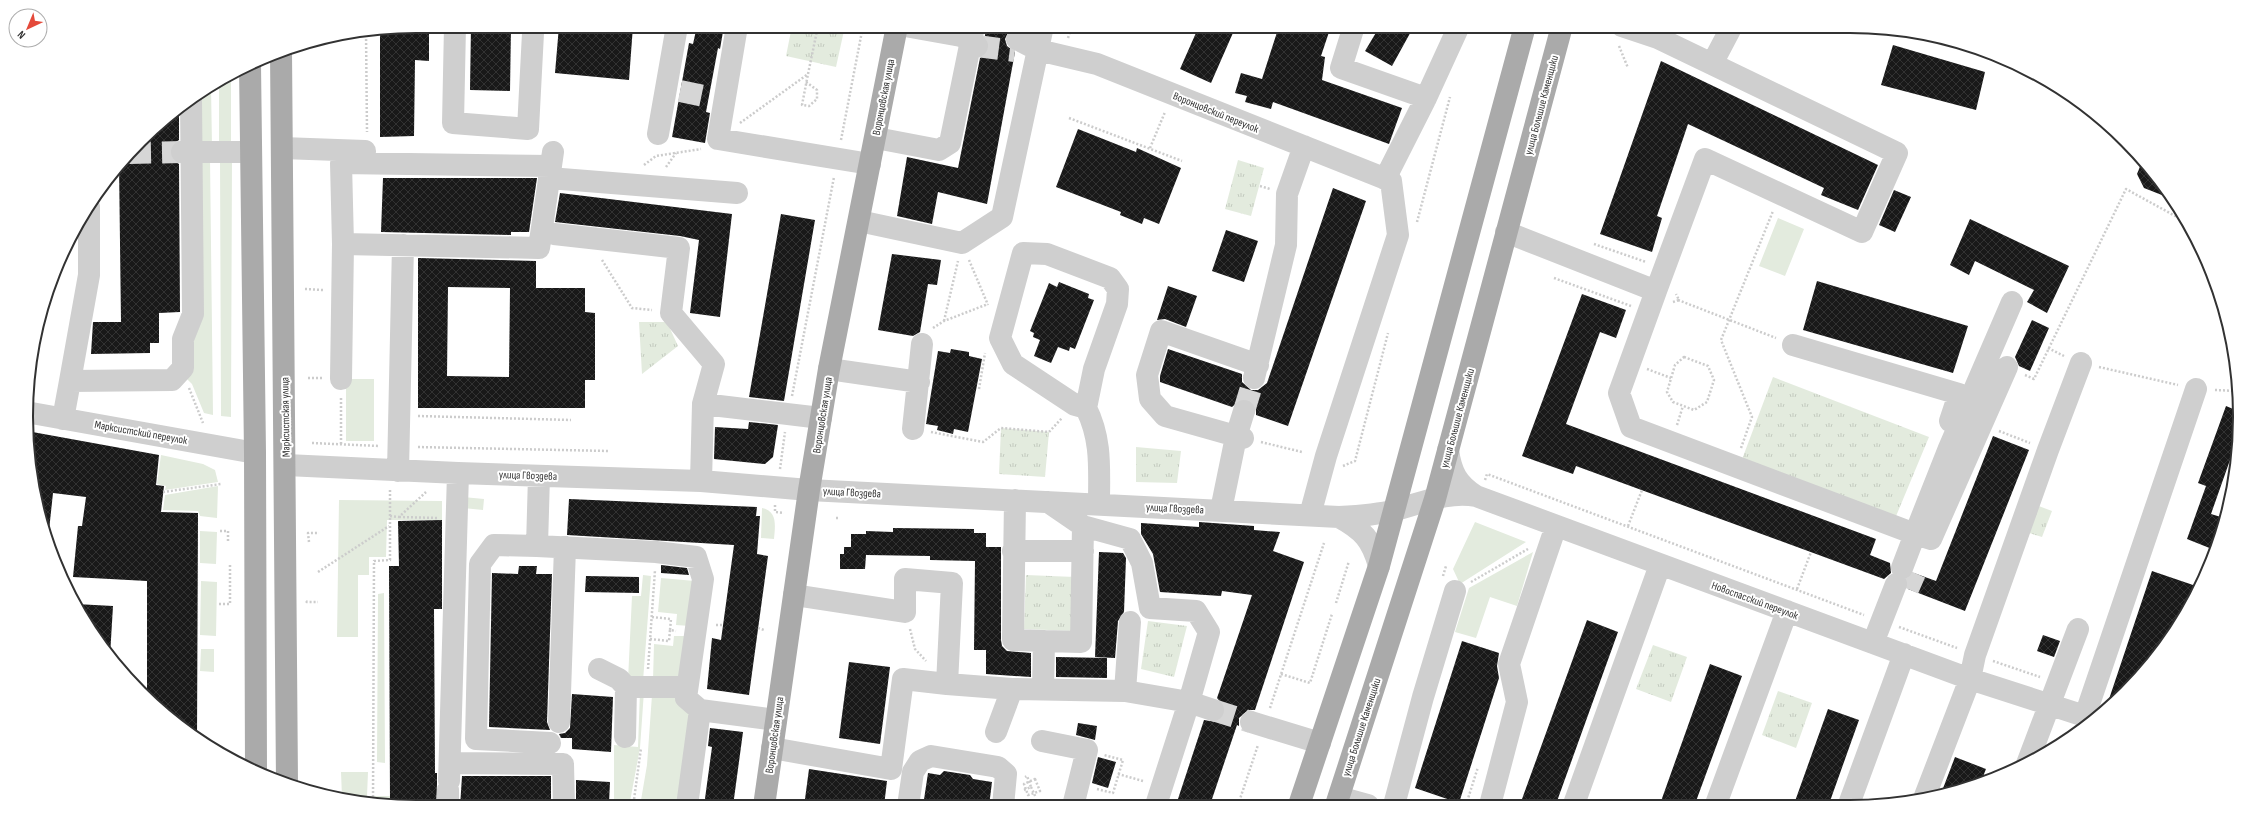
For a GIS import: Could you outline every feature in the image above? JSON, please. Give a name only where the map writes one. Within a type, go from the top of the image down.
[{"type":"main road","name":"Воронцовская улица","points":[[765,800],[809,490],[829,369],[896,33]]},
{"type":"main road","points":[[1301,800],[1379,566],[1523,33]]},
{"type":"main road","name":"улица Большие Каменщики","points":[[1337,800],[1426,501],[1448,450],[1560,33]]},
{"type":"main road","name":"Марксистская улица","points":[[282,57],[287,778]]},
{"type":"main road","points":[[250,72],[255,452],[256,764]]},
{"type":"street","points":[[455,33],[453,124],[528,129],[533,33]]},
{"type":"street","points":[[658,134],[673,90],[677,33]]},
{"type":"street","points":[[735,33],[717,98],[718,139],[870,164]]},
{"type":"street","points":[[876,138],[939,150],[950,143],[973,36],[953,33]]},
{"type":"street","points":[[859,221],[962,243],[1002,217],[1042,33]]},
{"type":"street","points":[[1352,33],[1341,68],[1426,98]]},
{"type":"street","points":[[1310,515],[1326,456],[1398,235],[1388,180],[1456,33]]},
{"type":"street","points":[[1662,33],[1712,64],[1897,154],[1862,232],[1705,159],[1619,393],[1631,427],[1923,536]]},
{"type":"street","points":[[1712,64],[1728,33]]},
{"type":"street","name":"Воронцовский переулок","points":[[1016,45],[1097,64],[1388,180]]},
{"type":"street","points":[[70,381],[172,380],[183,368],[183,339],[193,314],[187,152],[190,107]]},
{"type":"street","points":[[1239,437],[1165,416],[1150,399],[1147,375],[1161,331],[1256,372],[1286,245],[1288,194],[1304,146]]},
{"type":"street","points":[[282,148],[422,152],[429,164]]},
{"type":"street","points":[[187,152],[251,152]]},
{"type":"street","points":[[341,379],[343,244],[341,163],[551,165],[737,193]]},
{"type":"street","points":[[343,244],[539,248],[551,165]]},
{"type":"street","points":[[63,419],[90,275],[89,217]]},
{"type":"street","points":[[1506,232],[1656,291]]},
{"type":"street","points":[[554,234],[679,248],[671,312],[714,364],[703,404],[701,481]]},
{"type":"street","points":[[394,480],[398,447],[401,379],[404,245]]},
{"type":"street","points":[[1080,406],[1117,304],[1118,289],[1110,278],[1047,254],[1023,253],[1000,338],[1013,364],[1080,406],[1095,426],[1099,460],[1099,504]]},
{"type":"street","points":[[1923,536],[1949,448],[2012,302]]},
{"type":"street","points":[[913,429],[925,337]]},
{"type":"street","points":[[1793,345],[1959,394],[1948,429],[1949,448]]},
{"type":"street","points":[[1926,792],[1970,679],[1976,655],[2048,450],[2081,364]]},
{"type":"street","points":[[1878,645],[1923,536],[1982,424],[2007,367]]},
{"type":"street","points":[[829,369],[919,382]]},
{"type":"street","points":[[2090,715],[2196,388]]},
{"type":"street","points":[[703,404],[821,418]]},
{"type":"street","points":[[1221,510],[1244,411]]},
{"type":"street","name":"Марксистский переулок","points":[[33,413],[255,452]]},
{"type":"street","points":[[1448,450],[1455,477],[1464,488],[1476,496]]},
{"type":"street","name":"улица Гвоздева","points":[[286,465],[394,480],[458,473],[701,481],[778,486],[809,490],[1339,517],[1394,511],[1426,501]]},
{"type":"street","points":[[458,473],[449,785],[563,764],[564,800]]},
{"type":"street","points":[[536,546],[539,476]]},
{"type":"street","name":"Новоспасский переулок","points":[[1426,501],[1464,494],[1476,496],[1970,679],[2087,717]]},
{"type":"street","points":[[1014,500],[1013,640],[1080,642],[1083,526]]},
{"type":"street","points":[[1048,502],[1083,526],[1130,539],[1142,563],[1150,608],[1196,611],[1209,632],[1189,702],[1158,800]]},
{"type":"street","points":[[1339,517],[1354,525],[1366,536],[1374,550],[1379,566]]},
{"type":"street","points":[[1491,800],[1517,702],[1509,664],[1556,526]]},
{"type":"street","points":[[550,743],[476,739],[480,564],[494,545],[656,552],[696,557],[703,579],[686,698],[700,710],[776,720]]},
{"type":"street","points":[[559,722],[565,547]]},
{"type":"street","points":[[1013,551],[1082,551]]},
{"type":"street","points":[[1575,800],[1660,564]]},
{"type":"street","points":[[794,595],[905,612],[905,579],[952,583],[947,684]]},
{"type":"street","points":[[1395,800],[1423,697],[1455,591]]},
{"type":"street","points":[[1717,800],[1787,611]]},
{"type":"street","points":[[1125,691],[1130,622]]},
{"type":"street","points":[[2031,754],[2078,629]]},
{"type":"street","points":[[1043,689],[1044,641]]},
{"type":"street","points":[[1850,800],[1904,654]]},
{"type":"street","points":[[599,669],[636,687],[687,687]]},
{"type":"street","points":[[891,769],[903,679],[1012,689],[1125,691],[1189,702],[1213,710]]},
{"type":"street","points":[[625,737],[636,687]]},
{"type":"street","points":[[996,732],[1012,689]]},
{"type":"street","points":[[688,800],[700,710]]},
{"type":"street","points":[[1257,724],[1320,743]]},
{"type":"street","points":[[1042,741],[1086,750],[1074,800]]},
{"type":"street","points":[[772,748],[913,772]]},
{"type":"street","points":[[909,800],[913,772],[920,761],[931,756],[998,767],[1006,774],[1004,800]]},
{"type":"path","points":[[806,82],[817,90],[817,99],[809,106],[802,105],[806,82],[816,33]]},
{"type":"path","points":[[784,513],[774,512],[788,413],[862,33]]},
{"type":"path","points":[[366,36],[367,151]]},
{"type":"path","points":[[1150,148],[1166,111]]},
{"type":"path","points":[[1069,118],[1182,161]]},
{"type":"path","points":[[2007,367],[2034,379],[2126,189],[2177,217]]},
{"type":"path","points":[[1734,466],[1752,417],[1720,340],[1780,194]]},
{"type":"path","points":[[588,238],[632,308],[671,312]]},
{"type":"path","points":[[1590,242],[1664,269]]},
{"type":"path","points":[[962,243],[988,304],[989,310]]},
{"type":"path","points":[[944,321],[962,243]]},
{"type":"path","points":[[1554,278],[1649,312]]},
{"type":"path","points":[[1656,291],[1793,345]]},
{"type":"path","points":[[925,337],[944,321],[988,304]]},
{"type":"path","points":[[1684,357],[1708,366],[1714,380],[1707,402],[1694,410],[1673,402],[1667,392],[1671,378],[1675,365],[1684,357]]},
{"type":"path","points":[[1630,362],[1671,378]]},
{"type":"path","points":[[2081,364],[2196,388],[2232,391]]},
{"type":"path","points":[[177,375],[189,386],[204,427]]},
{"type":"path","points":[[341,379],[341,444]]},
{"type":"path","points":[[913,429],[983,442],[1001,428],[1049,432],[1080,406]]},
{"type":"path","points":[[434,416],[571,420]]},
{"type":"path","points":[[1982,424],[2048,450]]},
{"type":"path","points":[[1239,437],[1302,452]]},
{"type":"path","points":[[312,443],[398,447],[609,452]]},
{"type":"path","points":[[1487,474],[1887,623],[2058,684]]},
{"type":"path","points":[[372,797],[374,560],[390,560],[390,516],[394,480]]},
{"type":"path","points":[[163,492],[221,484]]},
{"type":"path","points":[[399,517],[428,490]]},
{"type":"path","points":[[1628,526],[1642,490]]},
{"type":"path","points":[[390,516],[422,516]]},
{"type":"path","points":[[318,572],[390,526]]},
{"type":"path","points":[[220,531],[228,531],[228,541]]},
{"type":"path","points":[[308,542],[308,533],[318,533]]},
{"type":"path","points":[[1239,800],[1257,724],[1281,674],[1324,543]]},
{"type":"path","points":[[1502,564],[1525,550]]},
{"type":"path","points":[[636,687],[650,639],[656,552]]},
{"type":"path","points":[[1797,589],[1811,552]]},
{"type":"path","points":[[1336,603],[1349,561]]},
{"type":"path","points":[[219,604],[230,604],[230,563]]},
{"type":"path","points":[[306,596],[306,602],[318,602]]},
{"type":"path","points":[[905,612],[915,649],[947,684]]},
{"type":"path","points":[[1281,674],[1310,684],[1332,614]]},
{"type":"path","points":[[650,639],[669,640],[670,630],[671,619],[652,618]]},
{"type":"path","points":[[758,628],[764,630]]},
{"type":"path","points":[[670,630],[695,632]]},
{"type":"path","points":[[1078,783],[1113,793],[1122,760],[1102,754]]},
{"type":"path","points":[[1118,774],[1138,780]]},
{"type":"path","points":[[1035,779],[1040,790],[1034,793],[1028,795],[1024,784],[1035,779]]},
{"type":"path","points":[[1031,787],[1036,798]]},
{"type":"green space","points":[[791,33],[843,33],[836,67],[786,56]]},
{"type":"green space","points":[[231,81],[231,149],[219,148],[219,88]]},
{"type":"green space","points":[[211,93],[212,147],[196,147],[196,103]]},
{"type":"green space","points":[[220,156],[232,156],[231,417],[221,416]]},
{"type":"green space","points":[[196,158],[210,158],[213,415],[204,413],[192,384],[183,375]]},
{"type":"green space","points":[[1238,160],[1264,168],[1251,216],[1225,209]]},
{"type":"green space","points":[[1778,218],[1804,229],[1785,276],[1759,266]]},
{"type":"green space","points":[[639,322],[667,322],[678,346],[642,374]]},
{"type":"green space","points":[[1773,377],[1929,437],[1894,521],[1741,462]]},
{"type":"green space","points":[[346,379],[374,379],[374,441],[346,441]]},
{"type":"green space","points":[[1001,428],[1049,432],[1045,477],[999,474]]},
{"type":"green space","points":[[1136,447],[1181,451],[1177,483],[1136,482]]},
{"type":"green space","points":[[161,455],[203,464],[215,470],[218,482],[165,490],[166,486],[157,484]]},
{"type":"green space","points":[[218,486],[217,518],[200,516],[198,511],[163,510],[165,495]]},
{"type":"green space","points":[[463,497],[484,499],[483,510],[463,508]]},
{"type":"green space","points":[[339,500],[442,501],[442,520],[387,520],[386,557],[369,557],[369,575],[358,575],[358,637],[337,637]]},
{"type":"green space","points":[[2036,505],[2052,511],[2042,537],[2026,532]]},
{"type":"green space","points":[[762,508],[771,512],[773,516],[775,525],[774,539],[761,538]]},
{"type":"green space","points":[[1475,522],[1526,542],[1460,584],[1453,569]]},
{"type":"green space","points":[[200,531],[217,532],[216,564],[200,563]]},
{"type":"green space","points":[[1533,552],[1517,606],[1490,597],[1476,638],[1455,632],[1469,588]]},
{"type":"green space","points":[[643,575],[651,576],[643,681],[628,680],[632,596],[641,596]]},
{"type":"green space","points":[[1026,575],[1075,577],[1073,631],[1024,629]]},
{"type":"green space","points":[[661,578],[695,581],[690,626],[676,625],[677,614],[658,612]]},
{"type":"green space","points":[[201,581],[217,582],[216,636],[200,635]]},
{"type":"green space","points":[[384,593],[385,763],[377,762],[378,594]]},
{"type":"green space","points":[[1148,621],[1187,626],[1174,677],[1141,669]]},
{"type":"green space","points":[[674,636],[690,636],[682,681],[653,680],[654,644],[673,646]]},
{"type":"green space","points":[[1653,645],[1687,657],[1671,702],[1636,689]]},
{"type":"green space","points":[[201,649],[214,649],[214,672],[200,671]]},
{"type":"green space","points":[[640,691],[644,691],[640,748],[630,800],[614,800],[614,745],[638,747]]},
{"type":"green space","points":[[1778,691],[1812,703],[1796,748],[1762,735]]},
{"type":"green space","points":[[679,693],[690,712],[681,800],[641,800],[647,765],[652,695]]},
{"type":"green space","points":[[341,772],[368,772],[367,796],[390,796],[390,799],[366,797],[342,793]]},
{"type":"building","points":[[429,33],[429,61],[415,60],[414,136],[380,137],[380,35]]},
{"type":"building","points":[[471,33],[511,33],[510,91],[470,90]]},
{"type":"building","points":[[558,33],[632,33],[629,80],[555,73]]},
{"type":"building","points":[[695,33],[723,33],[720,49],[718,48],[706,112],[710,113],[705,143],[672,137],[689,43],[693,44]]},
{"type":"building","points":[[985,33],[1008,33],[1005,39],[1007,46],[1015,52],[987,204],[938,192],[932,224],[897,216],[907,157],[958,168],[980,58],[987,53],[989,47]]},
{"type":"building","points":[[1196,33],[1233,33],[1211,83],[1180,69]]},
{"type":"building","points":[[1277,33],[1329,33],[1321,56],[1325,57],[1322,80],[1402,108],[1389,144],[1273,102],[1271,109],[1245,102],[1247,96],[1235,93],[1241,73],[1262,79]]},
{"type":"building","points":[[1376,33],[1410,33],[1392,66],[1365,51]]},
{"type":"building","points":[[1893,45],[1985,72],[1976,110],[1881,85]]},
{"type":"building","points":[[1661,61],[1878,165],[1858,210],[1821,195],[1824,188],[1688,124],[1657,216],[1662,218],[1652,252],[1600,234]]},
{"type":"building","points":[[179,115],[179,140],[171,145],[170,152],[171,159],[179,164],[180,312],[159,313],[159,343],[150,343],[150,353],[91,354],[93,322],[121,322],[119,175],[145,145]]},
{"type":"building","points":[[1078,129],[1136,152],[1137,148],[1181,168],[1159,224],[1144,218],[1142,224],[1120,215],[1121,212],[1056,187]]},
{"type":"building","points":[[2140,166],[2163,195],[2144,188],[2137,174]]},
{"type":"building","points":[[383,178],[537,178],[529,232],[511,232],[511,235],[381,232]]},
{"type":"building","points":[[1333,188],[1366,201],[1288,426],[1256,415],[1256,408],[1248,399],[1241,399],[1232,407],[1160,382],[1160,376],[1168,349],[1242,374],[1242,382],[1251,390],[1258,390],[1267,383]]},
{"type":"building","points":[[1894,190],[1911,197],[1895,232],[1879,225]]},
{"type":"building","points":[[560,193],[732,214],[720,317],[690,313],[699,240],[680,236],[555,222]]},
{"type":"building","points":[[781,214],[815,220],[784,401],[749,397]]},
{"type":"building","points":[[1970,219],[2069,266],[2047,313],[2027,302],[2034,290],[1975,261],[1969,275],[1950,265]]},
{"type":"building","points":[[1226,230],[1258,241],[1244,282],[1212,271]]},
{"type":"building","points":[[892,254],[941,260],[937,285],[928,284],[920,332],[913,336],[878,330]]},
{"type":"building","points":[[418,258],[536,261],[536,288],[585,288],[585,312],[595,313],[595,380],[585,380],[585,408],[418,408]],"holes":[[[448,287],[510,288],[509,377],[447,376]]]},
{"type":"building","points":[[1817,281],[1968,326],[1953,373],[1803,330]]},
{"type":"building","points":[[1059,282],[1089,294],[1088,298],[1094,300],[1075,349],[1070,347],[1069,351],[1058,347],[1051,363],[1034,356],[1040,340],[1033,337],[1034,333],[1030,331],[1049,283],[1057,287]]},
{"type":"building","points":[[1168,286],[1197,296],[1186,327],[1165,319],[1157,320]]},
{"type":"building","points":[[1582,294],[1626,310],[1616,338],[1600,332],[1566,424],[1876,539],[1870,555],[1890,563],[1891,573],[1884,579],[1576,466],[1573,474],[1522,456]]},
{"type":"building","points":[[2032,320],[2049,328],[2030,371],[2019,366],[2015,357]]},
{"type":"building","points":[[951,349],[969,352],[969,356],[982,359],[968,432],[954,429],[953,434],[937,430],[938,426],[926,424],[938,351],[950,353]]},
{"type":"building","points":[[2226,406],[2233,409],[2231,458],[2211,514],[2220,517],[2210,548],[2187,539],[2206,486],[2198,483]]},
{"type":"building","points":[[749,422],[778,425],[773,457],[765,464],[714,459],[715,427],[748,429]]},
{"type":"building","points":[[34,432],[159,455],[156,485],[164,486],[161,512],[198,513],[197,731],[183,721],[147,690],[147,581],[73,577],[78,526],[82,526],[86,497],[53,493],[49,527],[40,491],[36,467]]},
{"type":"building","points":[[1993,436],[2029,450],[1965,611],[1908,589],[1907,579],[1914,573],[1936,581]]},
{"type":"building","points":[[569,499],[757,507],[756,516],[760,516],[757,554],[768,556],[749,695],[707,689],[712,638],[721,640],[734,545],[567,535]]},
{"type":"building","points":[[442,520],[442,609],[434,609],[436,800],[390,799],[389,566],[399,566],[398,521]]},
{"type":"building","points":[[1199,522],[1254,526],[1254,530],[1280,532],[1273,551],[1304,562],[1255,710],[1248,710],[1239,718],[1239,726],[1237,725],[1212,800],[1178,800],[1204,720],[1216,722],[1225,714],[1225,707],[1217,698],[1252,595],[1222,591],[1221,596],[1160,592],[1153,554],[1141,534],[1141,523],[1199,527]]},
{"type":"building","points":[[893,528],[974,529],[974,533],[986,533],[986,547],[1001,547],[1002,646],[1007,651],[1031,653],[1031,677],[986,674],[986,650],[974,650],[975,561],[930,560],[930,556],[866,555],[865,569],[840,569],[840,554],[844,554],[844,547],[851,547],[851,534],[866,534],[866,531],[893,532]]},
{"type":"building","points":[[1099,552],[1123,553],[1126,558],[1124,612],[1118,621],[1115,658],[1095,657]]},
{"type":"building","points":[[661,565],[687,568],[689,575],[661,573]]},
{"type":"building","points":[[519,566],[537,566],[536,574],[552,574],[547,722],[550,730],[489,727],[492,573],[518,574]]},
{"type":"building","points":[[2152,571],[2193,585],[2182,608],[2154,650],[2121,688],[2109,699]]},
{"type":"building","points":[[586,576],[639,577],[639,593],[585,592]]},
{"type":"building","points":[[82,604],[113,606],[110,648]]},
{"type":"building","points":[[1587,620],[1618,632],[1557,800],[1522,799]]},
{"type":"building","points":[[2043,635],[2060,641],[2054,657],[2037,651]]},
{"type":"building","points":[[1462,641],[1499,653],[1497,666],[1499,678],[1460,800],[1450,800],[1415,788]]},
{"type":"building","points":[[1056,657],[1107,658],[1107,678],[1056,677]]},
{"type":"building","points":[[849,662],[890,667],[880,744],[839,738]]},
{"type":"building","points":[[1710,664],[1742,676],[1696,800],[1661,800]]},
{"type":"building","points":[[572,694],[613,697],[611,752],[572,749],[572,738],[561,738],[559,734],[565,733],[570,728]]},
{"type":"building","points":[[1828,709],[1859,720],[1830,800],[1795,800]]},
{"type":"building","points":[[1078,723],[1097,726],[1095,740],[1076,735]]},
{"type":"building","points":[[710,728],[743,732],[734,800],[705,800],[712,747],[708,746]]},
{"type":"building","points":[[1098,757],[1116,762],[1108,788],[1092,783]]},
{"type":"building","points":[[1955,757],[1986,769],[1983,776],[1943,788]]},
{"type":"building","points":[[809,769],[887,781],[885,800],[805,799]]},
{"type":"building","points":[[944,771],[970,775],[973,779],[992,782],[990,800],[924,800],[928,773],[940,775]]},
{"type":"building","points":[[462,776],[551,776],[551,800],[460,800]]},
{"type":"building","points":[[576,780],[610,782],[609,800],[576,800]]},
{"type":"tunnel","points":[[977,46],[1015,51]]},
{"type":"tunnel","points":[[680,91],[709,97]]},
{"type":"tunnel","points":[[138,153],[182,152]]},
{"type":"tunnel","points":[[1244,411],[1254,378]]},
{"type":"tunnel","points":[[1908,589],[1915,573]]},
{"type":"tunnel","points":[[1213,710],[1251,722]]}]
